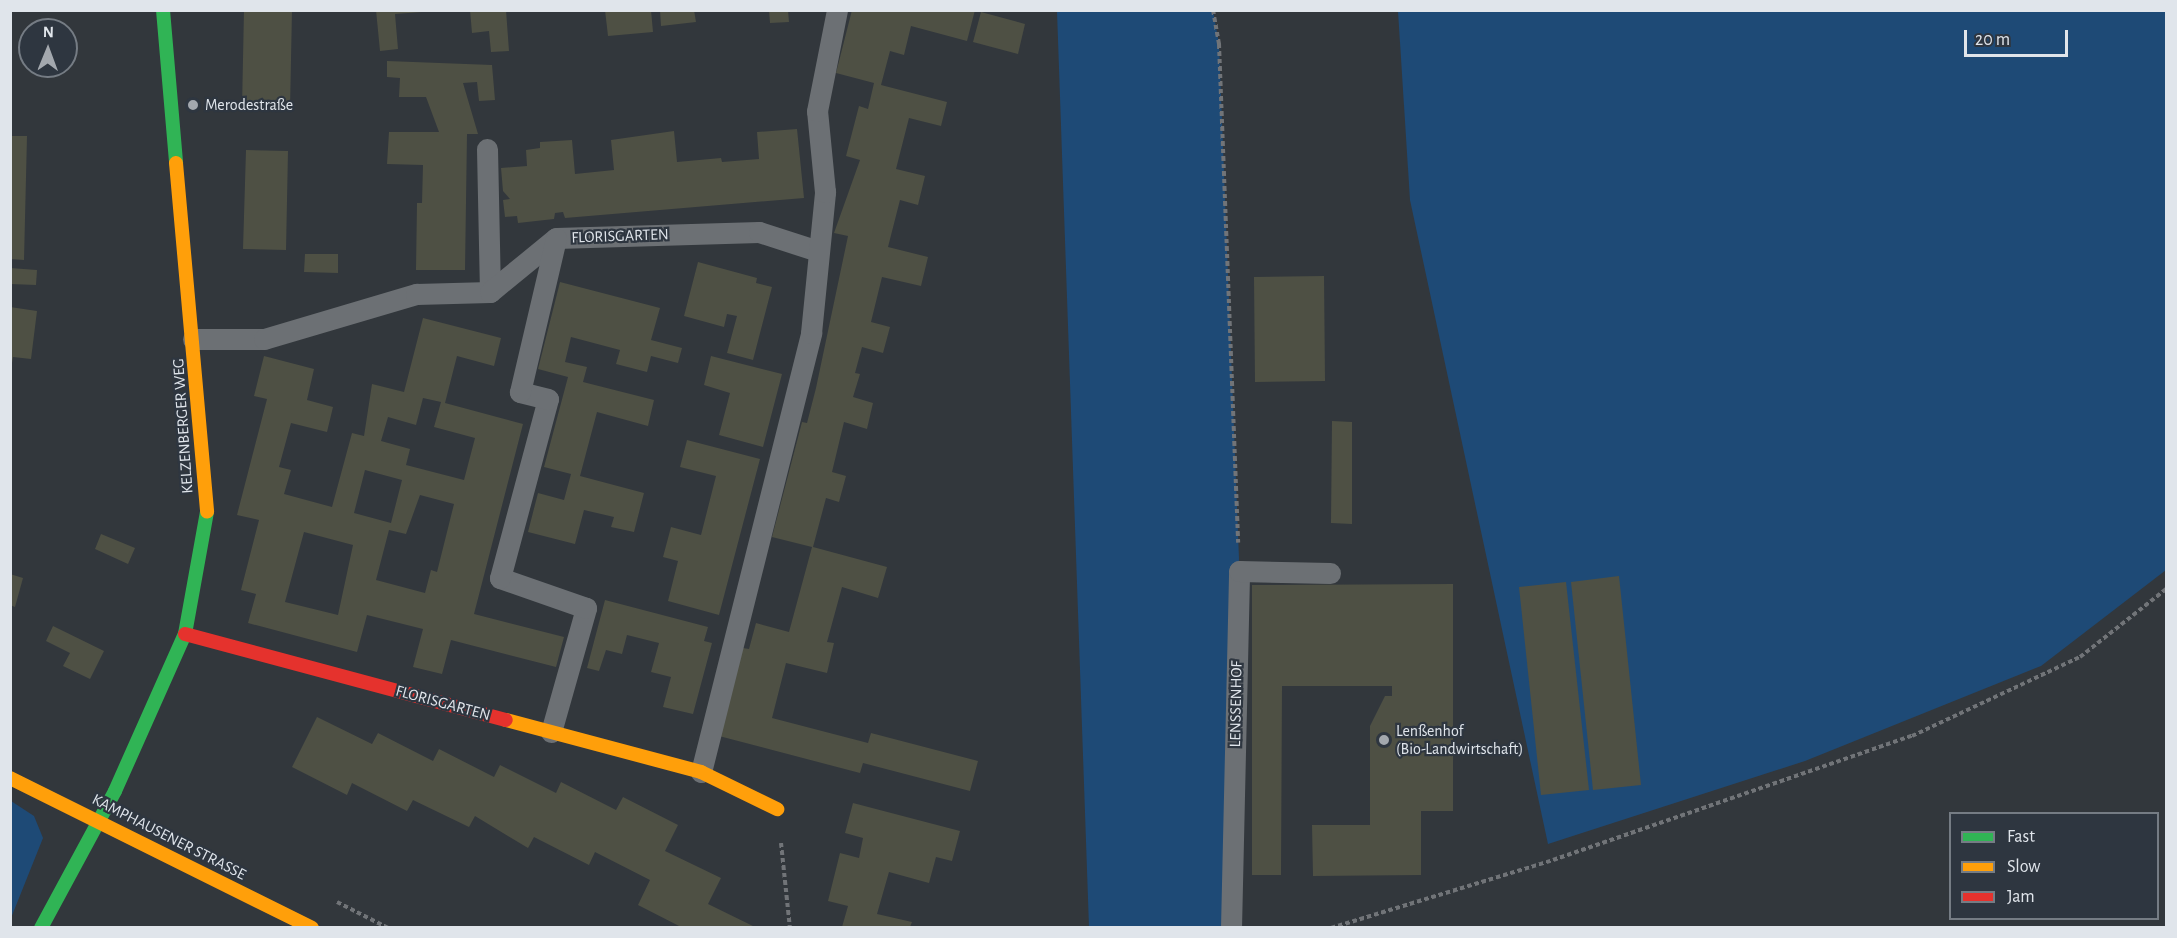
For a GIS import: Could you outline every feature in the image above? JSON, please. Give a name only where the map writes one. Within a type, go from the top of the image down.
[{"type":"street","name":"KELZENBERGER WEG","points":[[41,927],[99,821],[185,634],[207,516],[162,10]]},
{"type":"street","name":"FLORISGARTEN","points":[[185,634],[701,772],[777,809]]},
{"type":"street","name":"KAMPHAUSENER STRASSE","points":[[10,778],[312,927]]},
{"type":"lane","points":[[701,772],[811,333],[825,192],[817,111],[837,10]]},
{"type":"lane","points":[[193,339],[264,339],[416,294],[490,292],[487,149]]},
{"type":"lane","name":"FLORISGARTEN","points":[[490,292],[556,238],[759,232],[818,251]]},
{"type":"lane","points":[[551,732],[586,608],[500,578],[548,399],[520,392],[556,238]]},
{"type":"lane","points":[[1239,571],[1330,573]]},
{"type":"lane","name":"LENSSENHOF","points":[[1231,927],[1239,571]]},
{"type":"path","points":[[1213,10],[1219,44],[1239,571]]},
{"type":"path","points":[[1331,927],[1552,860],[1912,736],[2072,662],[2166,589]]},
{"type":"path","points":[[777,809],[790,927]]},
{"type":"shaded area","points":[[1057,11],[1213,11],[1219,44],[1239,559],[1222,927],[1089,927]]},
{"type":"shaded area","points":[[1398,11],[2166,11],[2166,570],[2041,666],[1805,761],[1548,844],[1410,200]]},
{"type":"shaded area","points":[[11,801],[34,816],[43,838],[11,918]]},
{"type":"building","points":[[244,10],[292,10],[290,109],[242,108]]},
{"type":"building","points":[[376,10],[422,10],[422,12],[395,14],[398,49],[380,51]]},
{"type":"building","points":[[470,10],[506,10],[509,51],[491,52],[489,31],[472,33]]},
{"type":"building","points":[[605,10],[651,10],[653,32],[608,36]]},
{"type":"building","points":[[660,10],[694,10],[696,22],[661,26]]},
{"type":"building","points":[[769,10],[788,10],[789,22],[770,23]]},
{"type":"building","points":[[852,10],[975,10],[967,41],[911,26],[904,55],[890,51],[881,85],[947,102],[941,126],[909,118],[896,169],[925,176],[918,205],[900,200],[888,247],[928,257],[921,286],[882,277],[871,322],[890,327],[883,353],[862,347],[855,373],[860,374],[853,397],[873,403],[867,429],[844,422],[832,472],[846,476],[839,502],[826,498],[813,547],[887,567],[878,598],[842,587],[827,642],[834,643],[827,673],[786,663],[772,718],[868,743],[871,733],[978,761],[970,791],[863,763],[860,773],[719,736],[743,648],[749,649],[756,623],[789,632],[812,547],[772,537],[802,422],[807,423],[816,388],[848,236],[834,233],[860,160],[846,156],[859,106],[868,109],[874,83],[836,73]]},
{"type":"building","points":[[981,12],[1025,24],[1018,54],[973,42]]},
{"type":"building","points":[[387,61],[492,65],[495,100],[479,101],[477,82],[463,83],[478,134],[467,134],[465,270],[416,270],[417,203],[422,203],[423,165],[387,164],[389,132],[439,132],[426,97],[399,97],[400,78],[387,77]]},
{"type":"building","points":[[797,129],[804,198],[565,218],[563,212],[555,213],[554,219],[518,223],[517,216],[505,217],[503,200],[510,199],[503,191],[501,168],[527,166],[526,150],[540,148],[540,142],[572,140],[575,174],[614,170],[611,140],[674,131],[677,162],[721,158],[722,162],[759,159],[757,132]]},
{"type":"building","points":[[10,136],[27,136],[24,260],[10,259]]},
{"type":"building","points":[[246,150],[288,151],[286,250],[243,249]]},
{"type":"building","points":[[305,254],[338,254],[338,273],[304,272]]},
{"type":"building","points":[[698,262],[757,278],[756,283],[772,287],[753,360],[727,353],[737,316],[727,314],[724,327],[684,316]]},
{"type":"building","points":[[10,268],[37,270],[36,285],[10,284]]},
{"type":"building","points":[[1324,276],[1325,381],[1255,382],[1254,277]]},
{"type":"building","points":[[560,282],[660,308],[651,340],[682,348],[678,363],[651,356],[647,372],[616,364],[620,350],[571,337],[565,362],[587,367],[583,382],[654,400],[648,426],[597,412],[580,476],[644,493],[634,532],[611,527],[614,517],[584,510],[575,544],[528,532],[538,493],[564,500],[571,474],[544,467],[568,377],[538,369]]},
{"type":"building","points":[[10,307],[37,311],[31,359],[13,357],[12,363]]},
{"type":"building","points":[[423,318],[501,338],[494,366],[457,356],[445,403],[523,424],[474,614],[564,637],[556,667],[451,640],[442,674],[413,667],[423,629],[367,615],[357,652],[248,623],[256,594],[241,590],[259,520],[237,515],[267,399],[254,396],[264,356],[314,369],[307,400],[333,407],[327,432],[291,423],[279,467],[291,470],[284,494],[332,507],[352,433],[364,436],[372,384],[404,392]],"holes":[[[423,398],[441,402],[434,427],[475,438],[464,480],[406,465],[410,449],[381,441],[388,417],[416,425]],[[365,470],[402,480],[391,523],[354,513]],[[420,495],[454,504],[437,572],[431,570],[425,593],[376,580],[389,530],[406,534]],[[304,532],[353,545],[338,615],[285,602]]]},
{"type":"building","points":[[711,356],[782,374],[763,447],[719,435],[730,393],[704,385]]},
{"type":"building","points":[[1332,421],[1352,422],[1352,524],[1331,523]]},
{"type":"building","points":[[687,440],[760,459],[719,615],[668,601],[678,561],[663,557],[671,527],[701,535],[716,476],[680,467]]},
{"type":"building","points":[[101,534],[135,548],[128,564],[95,549]]},
{"type":"building","points":[[10,574],[23,578],[15,607],[10,605]]},
{"type":"building","points":[[1619,576],[1641,785],[1593,790],[1571,582]]},
{"type":"building","points":[[1566,582],[1589,790],[1541,795],[1519,587]]},
{"type":"building","points":[[1453,584],[1453,811],[1421,811],[1421,875],[1313,876],[1312,825],[1370,825],[1370,726],[1385,696],[1392,696],[1392,686],[1282,686],[1281,875],[1252,875],[1252,585]]},
{"type":"building","points":[[605,600],[708,627],[704,641],[712,643],[693,714],[663,707],[671,677],[651,672],[659,643],[627,635],[622,654],[606,650],[599,671],[587,668]]},
{"type":"building","points":[[53,626],[104,651],[90,679],[63,666],[70,653],[46,641]]},
{"type":"building","points":[[317,717],[372,744],[378,733],[433,761],[439,749],[494,777],[500,765],[556,793],[561,782],[616,810],[623,797],[678,825],[665,851],[721,878],[708,904],[755,927],[681,927],[638,905],[650,880],[595,852],[589,865],[534,837],[528,848],[475,816],[469,827],[413,800],[407,811],[352,783],[347,795],[292,767]]},
{"type":"building","points":[[853,803],[960,831],[952,861],[936,857],[929,883],[889,872],[877,914],[912,922],[910,927],[842,927],[848,906],[828,901],[840,853],[859,858],[863,838],[845,833]]},
{"type":"traffic: fast","points":[[163,10],[176,163]]},
{"type":"traffic: fast","points":[[41,928],[115,791],[185,634],[207,512]]},
{"type":"traffic: slow","points":[[176,163],[207,512]]},
{"type":"traffic: slow","points":[[506,720],[701,772],[777,809]]},
{"type":"traffic: slow","points":[[10,778],[312,928]]},
{"type":"traffic: jam","points":[[185,634],[506,720]]},
{"type":"place","name":"Merodestraße","points":[[193,105]]},
{"type":"place","name":"Lenßenhof (Bio-Landwirtschaft)","points":[[1384,740]]}]
